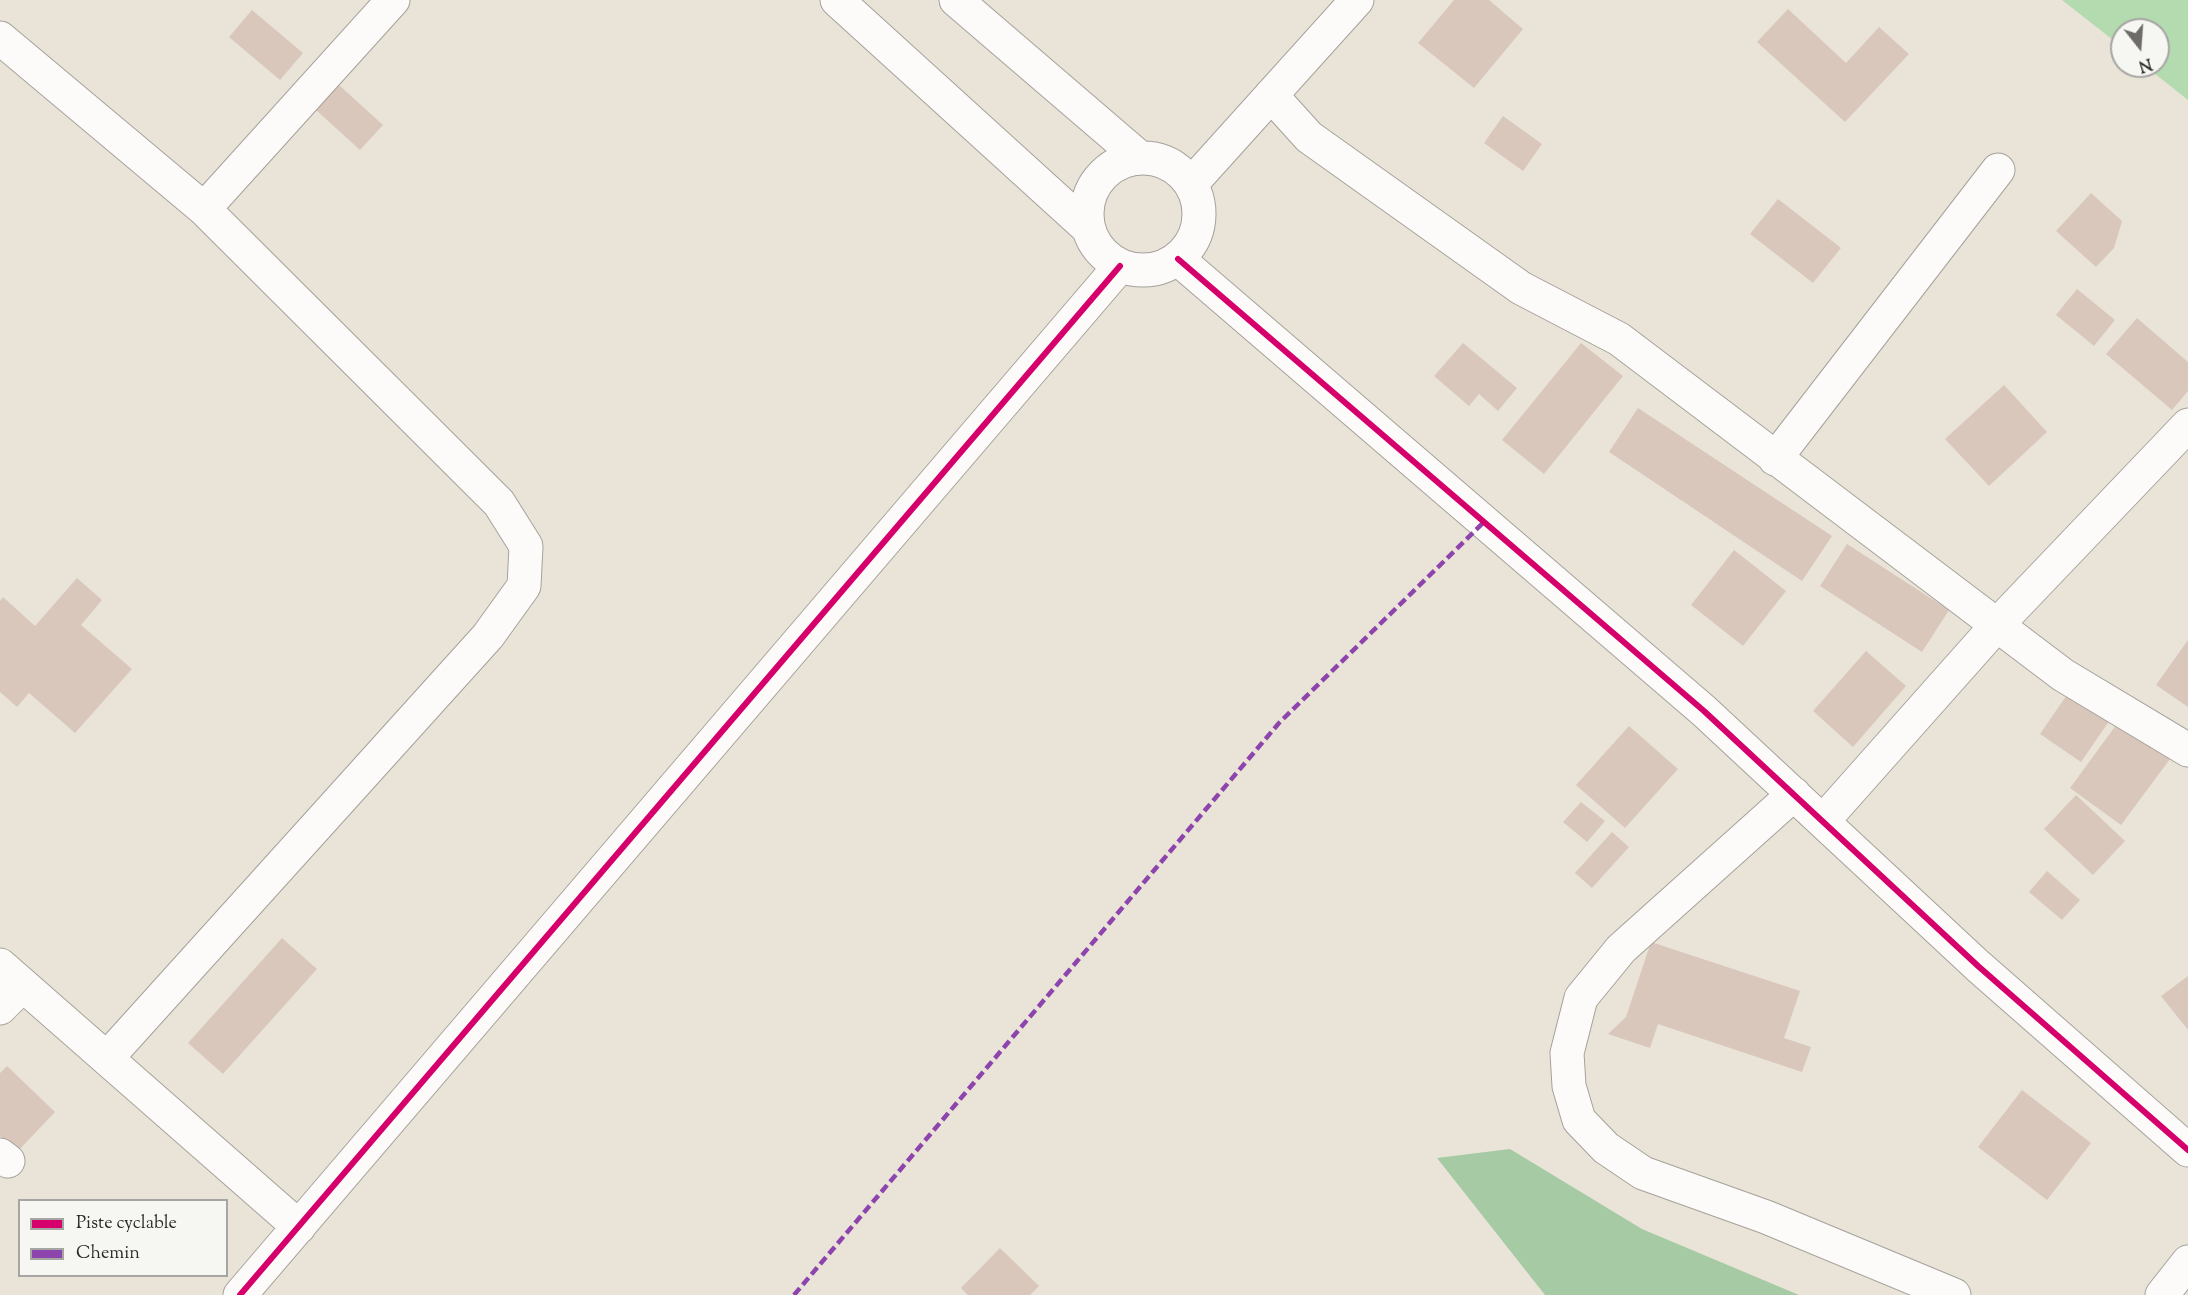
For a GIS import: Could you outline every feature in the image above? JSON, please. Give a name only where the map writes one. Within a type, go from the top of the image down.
[{"type":"street","points":[[204,209],[393,0]]},
{"type":"street","points":[[837,0],[1089,229],[1100,251],[1120,266],[1140,271],[1160,268],[1178,259],[1196,237],[1198,228],[1201,209],[1192,183],[1169,163],[1139,157],[956,0]]},
{"type":"street","points":[[1192,183],[1357,0]]},
{"type":"street","points":[[0,38],[204,209],[499,503],[526,546],[524,586],[488,636],[107,1058]]},
{"type":"street","points":[[1271,95],[1309,137],[1521,288],[1619,339],[2063,675],[2188,750]]},
{"type":"street","points":[[1089,229],[1087,204],[1096,181],[1115,165],[1139,157]]},
{"type":"street","points":[[1775,459],[1998,170]]},
{"type":"street","points":[[1178,259],[1704,711],[1978,966],[2188,1150]]},
{"type":"street","points":[[240,1295],[1120,266]]},
{"type":"street","points":[[1823,821],[1997,625],[2188,425]]},
{"type":"street","points":[[1794,794],[1621,949],[1581,998],[1567,1053],[1569,1086],[1578,1120],[1606,1148],[1643,1173],[1766,1217],[1954,1295]]},
{"type":"street","points":[[0,1008],[11,974],[299,1227]]},
{"type":"street","points":[[2162,1295],[2188,1262]]},
{"type":"green space","points":[[2062,0],[2188,0],[2188,100],[2160,78],[2170,78],[2170,18],[2110,18],[2110,38]]},
{"type":"green space","points":[[1510,1149],[1642,1229],[1799,1295],[1545,1295],[1437,1158]]},
{"type":"building","points":[[1454,0],[1489,0],[1523,29],[1474,88],[1418,43]]},
{"type":"building","points":[[1788,9],[1846,63],[1879,27],[1909,54],[1845,122],[1757,42]]},
{"type":"building","points":[[252,10],[303,53],[280,80],[229,37]]},
{"type":"building","points":[[339,85],[383,125],[360,150],[316,110]]},
{"type":"building","points":[[1503,116],[1542,144],[1523,171],[1484,143]]},
{"type":"building","points":[[2091,193],[2122,221],[2114,248],[2096,267],[2056,231]]},
{"type":"building","points":[[1778,199],[1841,248],[1813,283],[1750,234]]},
{"type":"building","points":[[2077,289],[2115,320],[2094,346],[2056,315]]},
{"type":"building","points":[[2137,318],[2188,362],[2188,391],[2172,410],[2106,354]]},
{"type":"building","points":[[1463,343],[1517,388],[1498,411],[1479,394],[1469,406],[1434,376]]},
{"type":"building","points":[[1581,343],[1623,376],[1544,474],[1502,440]]},
{"type":"building","points":[[2004,385],[2047,432],[1989,486],[1945,439]]},
{"type":"building","points":[[1638,408],[1832,536],[1802,581],[1609,452]]},
{"type":"building","points":[[1847,544],[1949,610],[1922,652],[1820,586]]},
{"type":"building","points":[[1734,550],[1786,591],[1743,646],[1691,605]]},
{"type":"building","points":[[77,578],[102,600],[81,625],[132,669],[75,733],[29,693],[17,707],[0,692],[0,601],[3,597],[35,626]]},
{"type":"building","points":[[2188,640],[2188,707],[2156,685]]},
{"type":"building","points":[[1866,651],[1906,686],[1853,747],[1813,711]]},
{"type":"building","points":[[2071,689],[2112,717],[2081,762],[2040,734]]},
{"type":"building","points":[[2122,717],[2173,755],[2121,825],[2070,788]]},
{"type":"building","points":[[1629,726],[1678,769],[1625,828],[1576,785]]},
{"type":"building","points":[[2076,795],[2125,841],[2093,875],[2044,829]]},
{"type":"building","points":[[1581,802],[1605,821],[1587,842],[1563,822]]},
{"type":"building","points":[[1612,832],[1629,847],[1592,888],[1575,873]]},
{"type":"building","points":[[2047,871],[2080,900],[2062,920],[2029,892]]},
{"type":"building","points":[[282,938],[317,969],[223,1074],[188,1043]]},
{"type":"building","points":[[1651,942],[1800,991],[1784,1038],[1811,1047],[1802,1072],[1658,1024],[1650,1048],[1608,1034],[1626,1017]]},
{"type":"building","points":[[2188,976],[2188,1030],[2161,996]]},
{"type":"building","points":[[7,1066],[55,1112],[17,1152],[0,1136],[0,1073]]},
{"type":"building","points":[[2022,1090],[2091,1143],[2047,1200],[1978,1147]]},
{"type":"building","points":[[1000,1248],[1039,1286],[1030,1295],[968,1295],[961,1288]]},
{"type":"marked path","points":[[794,1295],[1279,723],[1484,522]]},
{"type":"cycle path","points":[[1178,259],[1704,711],[1978,966],[2188,1150]]},
{"type":"cycle path","points":[[240,1295],[1120,266]]}]
